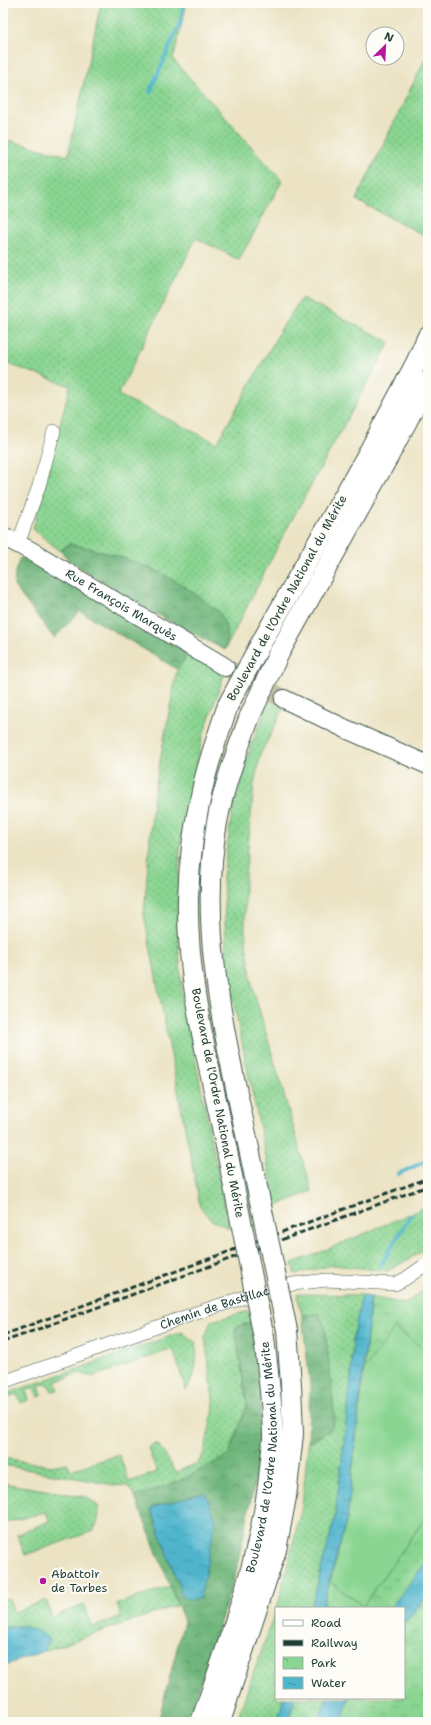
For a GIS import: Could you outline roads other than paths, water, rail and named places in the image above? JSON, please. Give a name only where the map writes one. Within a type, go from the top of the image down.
[{"type":"main road","name":"Boulevard de l'Ordre National du Mérite","points":[[201,1722],[246,1589],[258,1544],[268,1490],[273,1436],[270,1388],[264,1338],[226,1146],[200,1027],[193,975],[188,898],[190,870],[203,786],[228,705],[260,645],[370,450],[416,363],[428,336]]},
{"type":"main road","name":"Boulevard de l'Ordre National du Mérite","points":[[220,1722],[276,1550],[286,1497],[293,1434],[287,1330],[223,1027],[213,959],[210,913],[212,864],[218,822],[231,765],[250,716],[278,655],[388,457],[428,381]]},
{"type":"street","points":[[10,540],[39,486],[54,431]]},
{"type":"street","name":"Rue François Marquès","points":[[10,540],[225,667]]},
{"type":"street","points":[[284,699],[346,729],[428,765]]},
{"type":"street","name":"Chemin de Bastillac","points":[[3,1382],[245,1297],[293,1284],[327,1280],[395,1284],[405,1280],[428,1262]]},
{"type":"water","points":[[362,1295],[371,1297],[347,1519],[322,1607],[311,1607],[335,1517],[351,1380],[353,1337]]},
{"type":"water","points":[[205,1492],[216,1520],[200,1598],[190,1600],[183,1597],[151,1508]]},
{"type":"water","points":[[428,1560],[428,1595],[405,1623],[405,1607],[391,1607]]},
{"type":"water","points":[[18,1626],[35,1630],[50,1639],[44,1651],[3,1666],[3,1628]]},
{"type":"water","points":[[284,1699],[295,1699],[288,1722],[277,1722]]},
{"type":"water","points":[[327,1699],[349,1699],[342,1722],[318,1722]]},
{"type":"waterway","points":[[150,92],[181,21],[183,3]]},
{"type":"waterway","points":[[398,1174],[428,1160]]},
{"type":"waterway","points":[[380,1266],[411,1215]]},
{"type":"tunnel","points":[[225,667],[284,699]]},
{"type":"railway","points":[[3,1335],[428,1178]]},
{"type":"railway","points":[[3,1342],[428,1186]]},
{"type":"place","name":"Abattoir de Tarbes","points":[[43,1581]]}]
